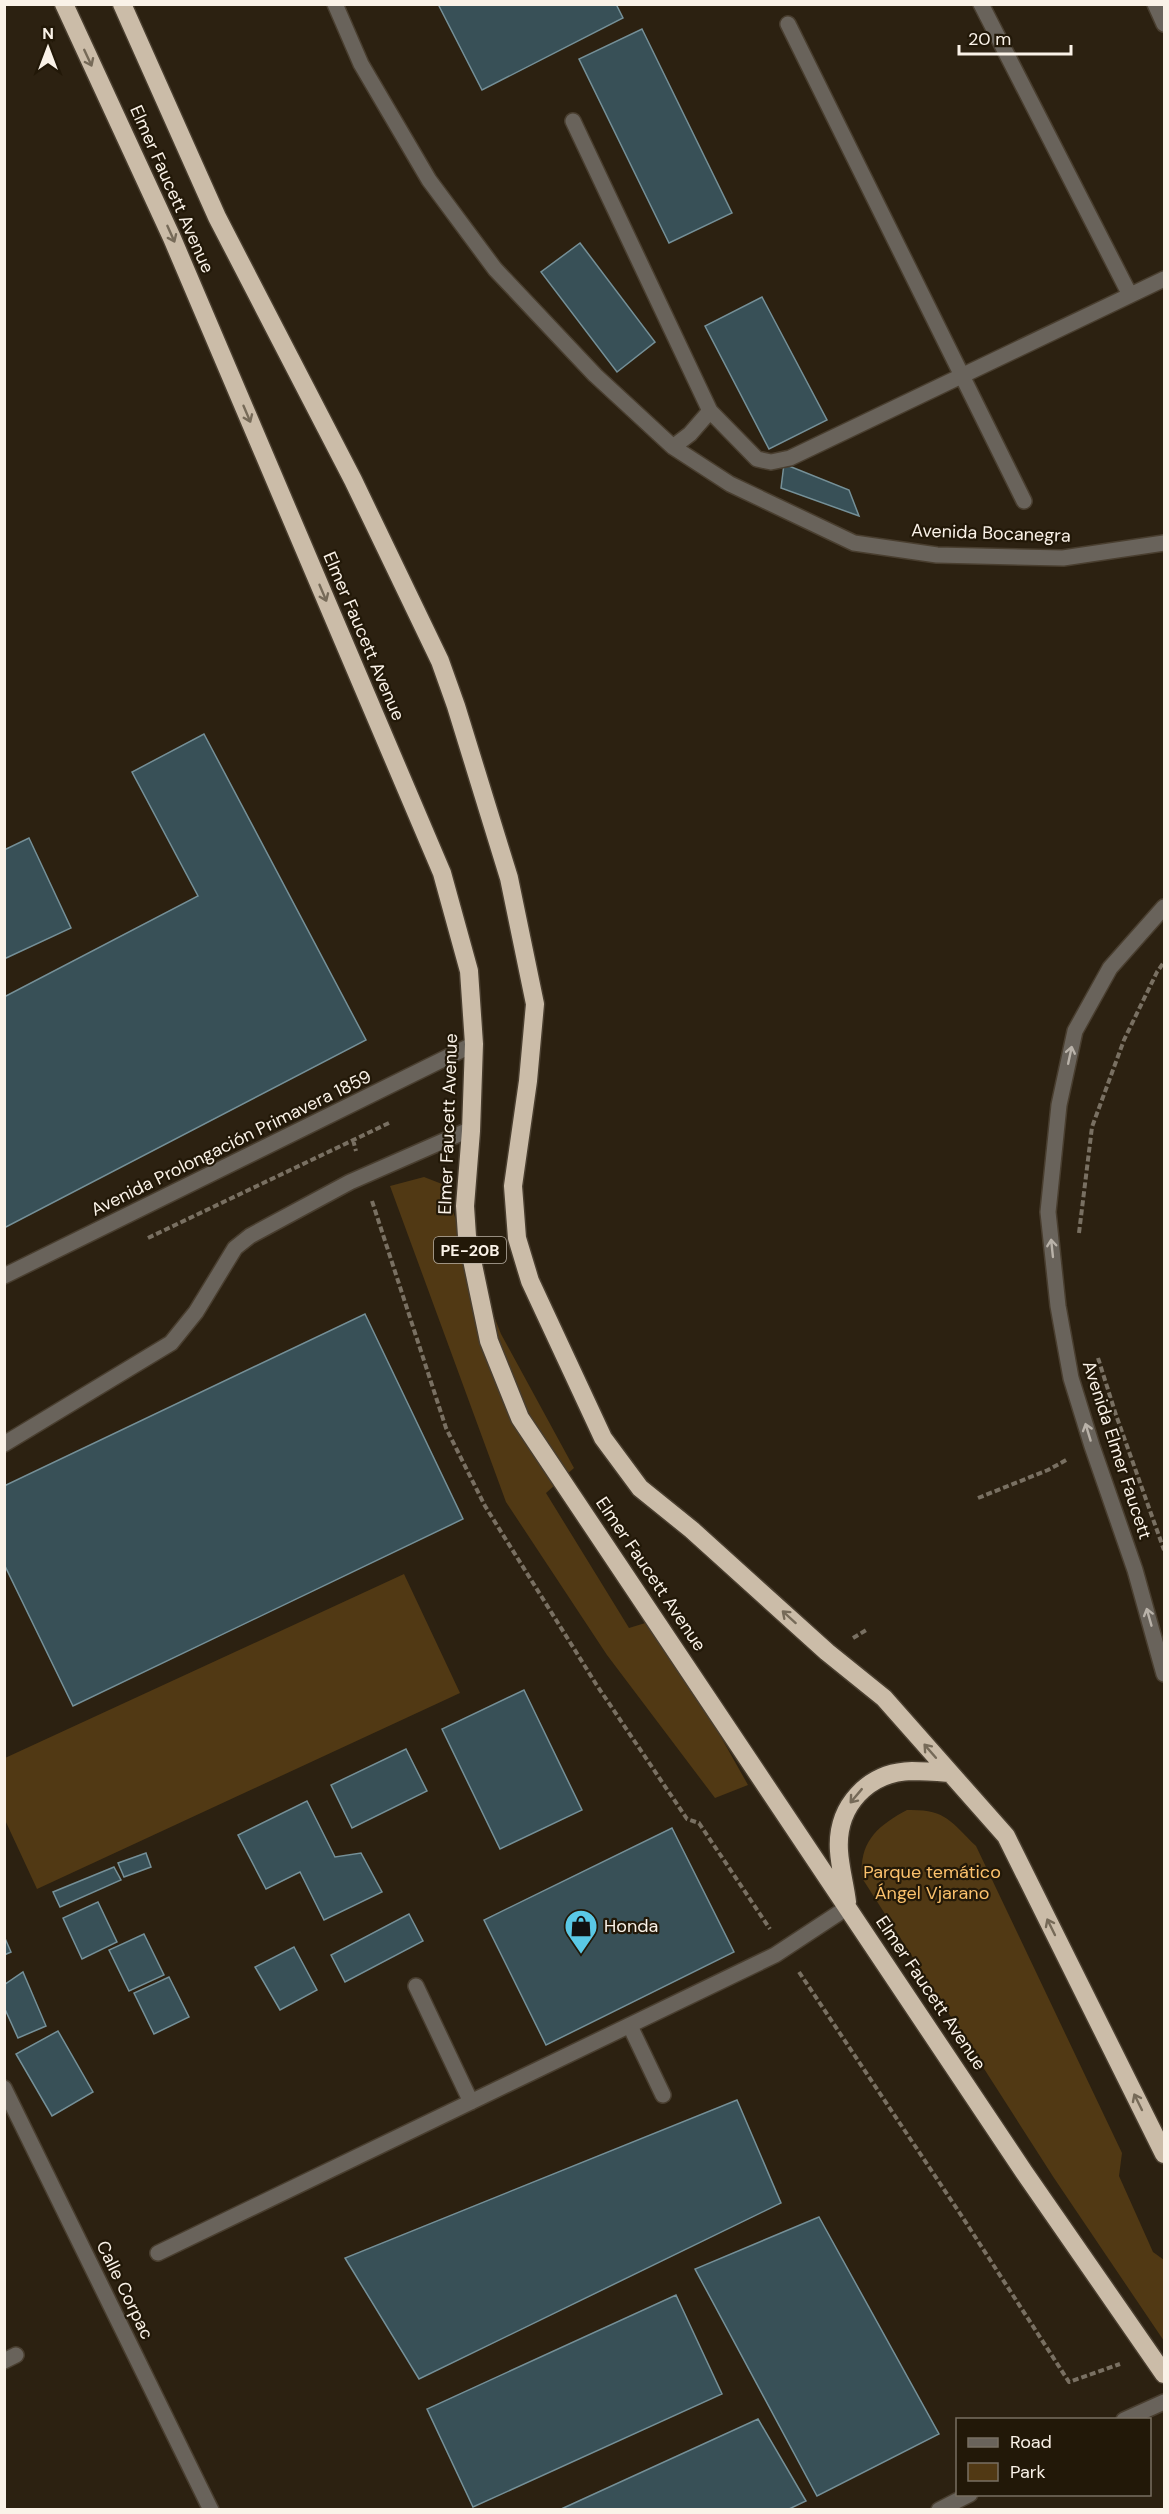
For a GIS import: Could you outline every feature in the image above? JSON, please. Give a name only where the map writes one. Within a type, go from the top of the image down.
[{"type":"highway","name":"Elmer Faucett Avenue","points":[[64,4],[172,238],[442,873],[469,971],[474,1044],[471,1131],[465,1206],[467,1236],[489,1341],[520,1418],[1024,2172],[1164,2374]]},
{"type":"highway","name":"Elmer Faucett Avenue","points":[[122,4],[217,217],[353,480],[440,661],[456,706],[509,878],[535,1004],[528,1081],[513,1186],[517,1238],[530,1281],[603,1438],[640,1488],[692,1530],[827,1652],[884,1698],[1006,1836],[1164,2154]]},
{"type":"highway","points":[[848,1907],[839,1849],[846,1811],[854,1796],[867,1784],[886,1776],[910,1771],[949,1773]]},
{"type":"street","points":[[334,4],[362,64],[429,180],[495,269],[595,375],[673,447],[690,434],[710,411]]},
{"type":"street","points":[[981,4],[1130,295]]},
{"type":"street","points":[[1155,4],[1164,24]]},
{"type":"street","points":[[788,24],[1024,501]]},
{"type":"street","points":[[573,121],[710,411],[757,459],[771,462],[790,458],[853,430],[963,374],[1164,279]]},
{"type":"street","name":"Avenida Bocanegra","points":[[673,447],[730,484],[854,543],[937,555],[1063,558],[1164,543]]},
{"type":"street","name":"Avenida Elmer Faucett","points":[[1164,907],[1110,968],[1075,1031],[1059,1105],[1048,1212],[1058,1306],[1071,1378],[1135,1570],[1164,1674]]},
{"type":"street","name":"Avenida Prolongación Primavera 1859","points":[[4,1276],[474,1044]]},
{"type":"street","points":[[4,1444],[171,1343],[196,1312],[235,1248],[250,1236],[364,1176],[471,1131]]},
{"type":"street","points":[[158,2253],[784,1950],[848,1907]]},
{"type":"street","points":[[416,1986],[471,2103]]},
{"type":"street","points":[[630,2026],[663,2095]]},
{"type":"street","name":"Calle Corpac","points":[[4,2088],[212,2510]]},
{"type":"street","points":[[1128,2418],[1164,2402]]},
{"type":"street","points":[[939,2510],[966,2496]]},
{"type":"path","points":[[1078,1244],[1092,1127],[1124,1040],[1164,962]]},
{"type":"path","points":[[142,1241],[391,1122]]},
{"type":"path","points":[[353,1140],[447,1428],[485,1506],[602,1693],[687,1819],[699,1823],[1070,2382],[1120,2364]]},
{"type":"path","points":[[1095,1350],[1164,1550]]},
{"type":"path","points":[[978,1498],[1048,1470]]},
{"type":"green space","points":[[424,1177],[442,1184],[501,1334],[574,1468],[546,1493],[629,1628],[655,1620],[748,1785],[715,1798],[607,1655],[506,1502],[390,1186]]},
{"type":"green space","points":[[404,1574],[460,1693],[37,1889],[5,1820],[5,1758]]},
{"type":"green space","name":"Parque temático Ángel Vjarano","points":[[907,1810],[939,1814],[953,1823],[976,1846],[1122,2153],[1119,2176],[1153,2252],[1164,2260],[1164,2341],[1054,2178],[862,1878],[864,1854],[872,1836],[887,1822]]},
{"type":"building","points":[[438,4],[616,4],[623,18],[482,90]]},
{"type":"building","points":[[642,29],[732,213],[669,243],[579,59]]},
{"type":"building","points":[[580,243],[655,342],[617,372],[541,272]]},
{"type":"building","points":[[762,297],[827,420],[769,449],[705,326]]},
{"type":"building","points":[[784,464],[849,490],[859,516],[781,488]]},
{"type":"building","points":[[204,734],[366,1040],[4,1228],[4,997],[198,896],[132,772]]},
{"type":"building","points":[[29,838],[71,928],[4,959],[4,850]]},
{"type":"building","points":[[365,1314],[463,1519],[73,1706],[4,1564],[4,1486]]},
{"type":"building","points":[[524,1690],[582,1810],[500,1849],[442,1729]]},
{"type":"building","points":[[406,1749],[427,1791],[352,1828],[331,1785]]},
{"type":"building","points":[[307,1801],[335,1857],[361,1853],[382,1892],[324,1920],[300,1872],[266,1889],[238,1835]]},
{"type":"building","points":[[672,1828],[734,1952],[546,2045],[484,1920]]},
{"type":"building","points":[[146,1853],[151,1867],[124,1877],[118,1863]]},
{"type":"building","points":[[114,1867],[121,1880],[60,1907],[53,1892]]},
{"type":"building","points":[[98,1902],[117,1942],[82,1959],[63,1918]]},
{"type":"building","points":[[409,1914],[423,1941],[345,1982],[331,1955]]},
{"type":"building","points":[[144,1934],[164,1975],[129,1991],[109,1950]]},
{"type":"building","points":[[4,1936],[11,1952],[4,1955]]},
{"type":"building","points":[[294,1947],[317,1990],[280,2010],[255,1967]]},
{"type":"building","points":[[23,1972],[46,2026],[18,2038],[4,2007],[4,1985]]},
{"type":"building","points":[[169,1977],[189,2017],[154,2034],[134,1993]]},
{"type":"building","points":[[58,2031],[93,2092],[52,2116],[16,2054]]},
{"type":"building","points":[[737,2100],[781,2203],[419,2379],[345,2258]]},
{"type":"building","points":[[819,2217],[939,2434],[817,2496],[695,2269]]},
{"type":"building","points":[[676,2295],[722,2394],[473,2507],[427,2409]]},
{"type":"building","points":[[758,2419],[806,2501],[787,2510],[559,2510]]},
{"type":"place","name":"Honda","points":[[581,1955]]}]
